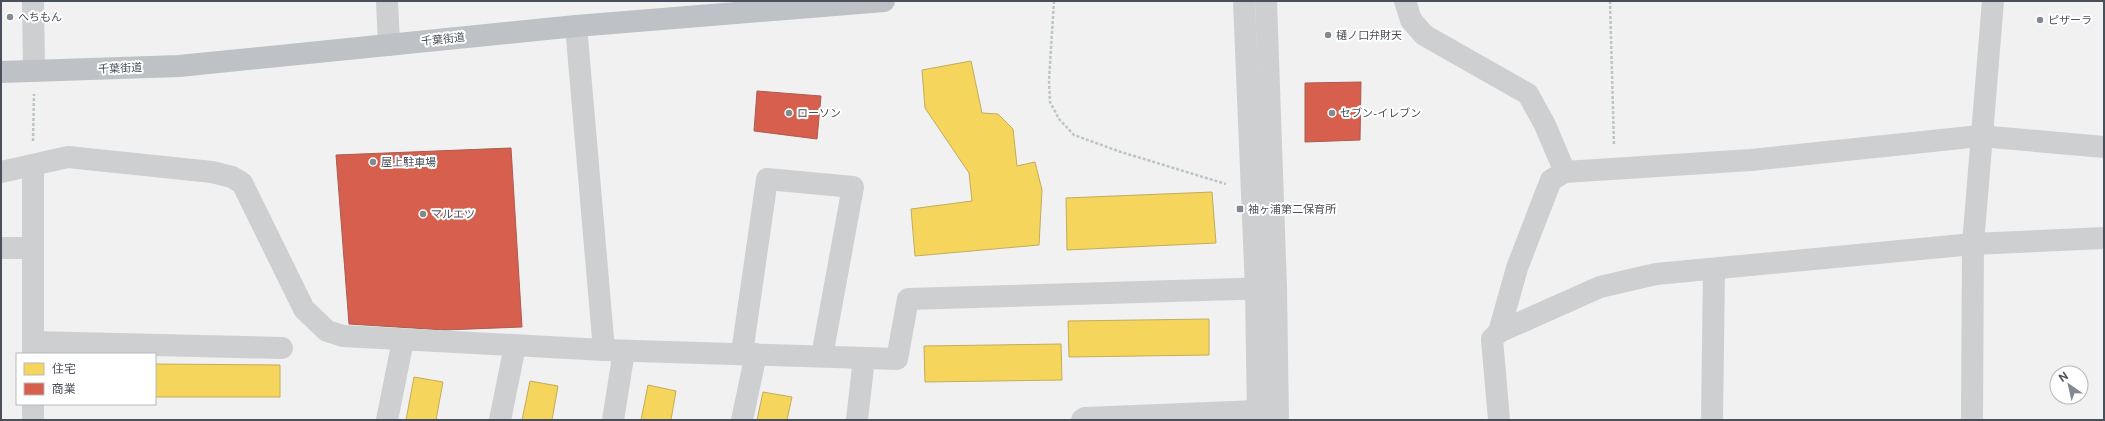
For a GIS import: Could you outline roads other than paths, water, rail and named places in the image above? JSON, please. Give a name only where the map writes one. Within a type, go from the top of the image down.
[{"type":"highway","name":"千葉街道","points":[[1,72],[179,66],[765,6],[884,1]]},
{"type":"street","points":[[33,1],[34,71]]},
{"type":"street","points":[[387,1],[389,45]]},
{"type":"street","points":[[1244,1],[1266,289],[1278,420]]},
{"type":"street","points":[[1082,420],[1085,418],[1257,416],[1266,289],[1266,1]]},
{"type":"street","points":[[1405,1],[1411,20],[1424,35],[1528,94],[1545,124],[1565,172]]},
{"type":"street","points":[[1972,420],[1973,244],[1980,136],[1993,1]]},
{"type":"street","points":[[576,26],[614,351],[613,420]]},
{"type":"street","points":[[1499,332],[1517,268],[1551,180],[1565,172],[1615,170],[1751,160],[1980,136],[2104,147]]},
{"type":"street","points":[[1,172],[68,157],[212,172],[232,177],[242,184],[304,308],[327,331],[343,336],[614,351],[897,359],[908,299],[1266,289]]},
{"type":"street","points":[[33,166],[33,348],[282,348]]},
{"type":"street","points":[[742,420],[767,179],[853,187],[822,356]]},
{"type":"street","points":[[1500,420],[1492,339],[1499,332],[1600,287],[1656,274],[1973,244],[2104,238]]},
{"type":"street","points":[[1,248],[33,248]]},
{"type":"street","points":[[1712,420],[1714,269]]},
{"type":"street","points":[[387,420],[403,340]]},
{"type":"street","points":[[500,420],[515,346]]},
{"type":"street","points":[[857,420],[864,358]]},
{"type":"street","points":[[33,405],[33,420]]},
{"type":"place","name":"へちもん","points":[[10,17]]},
{"type":"place","name":"ピザーラ","points":[[2040,20]]},
{"type":"place","name":"樋ノ口弁財天","points":[[1328,35]]},
{"type":"place","name":"ローソン","points":[[789,113]]},
{"type":"place","name":"セブン-イレブン","points":[[1332,113]]},
{"type":"place","name":"屋上駐車場","points":[[373,162]]},
{"type":"place","name":"袖ヶ浦第二保育所","points":[[1240,209]]},
{"type":"place","name":"マルエツ","points":[[423,214]]}]
